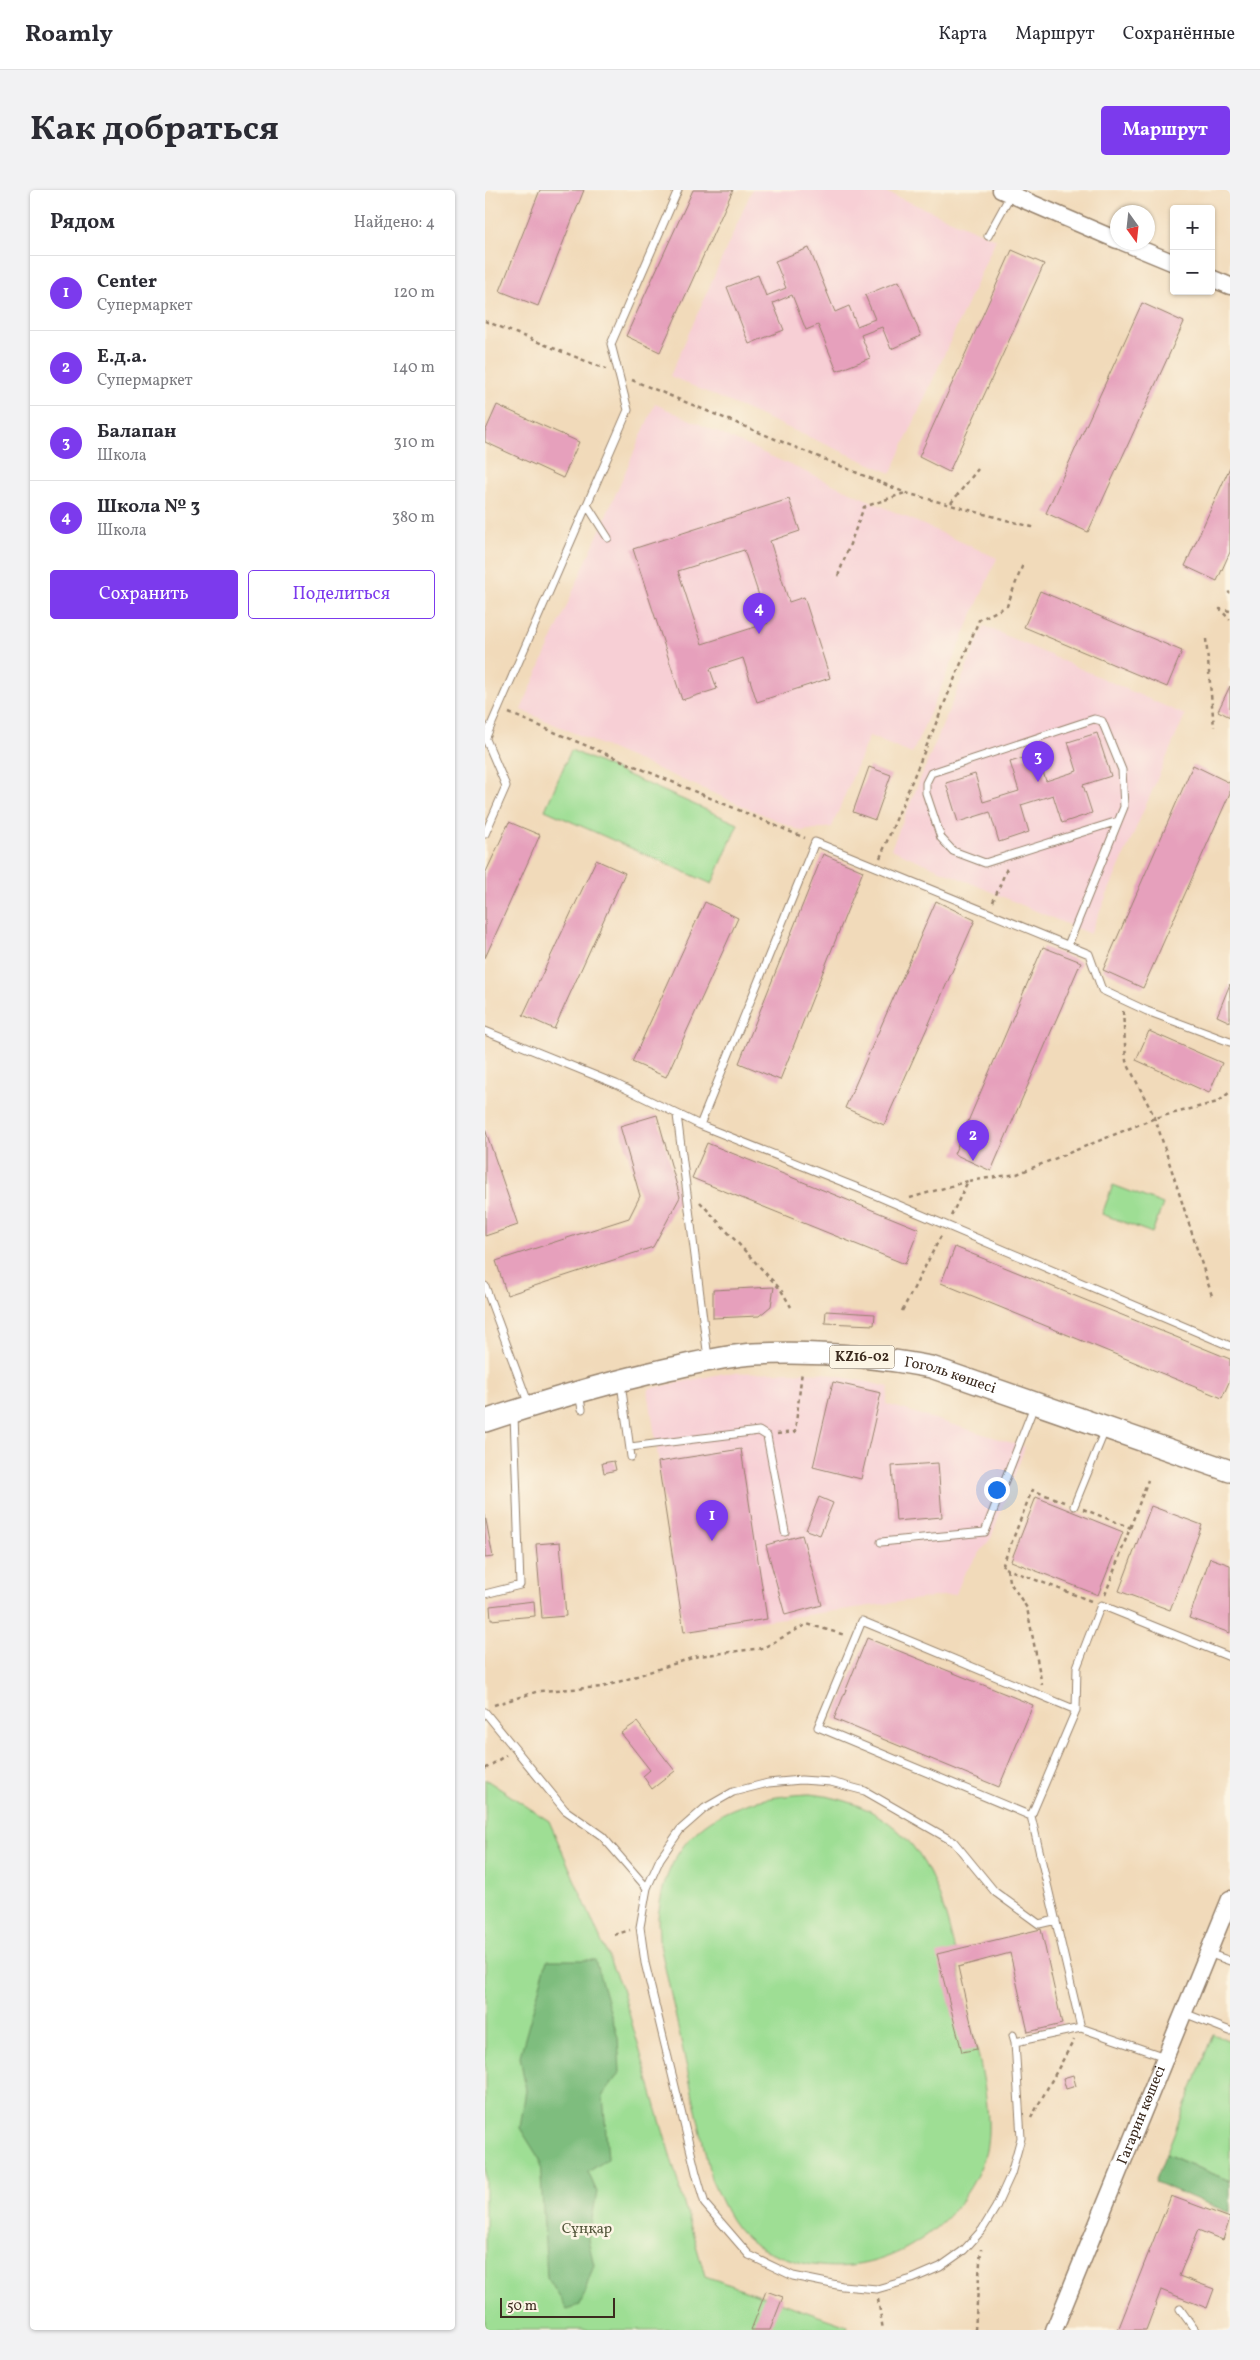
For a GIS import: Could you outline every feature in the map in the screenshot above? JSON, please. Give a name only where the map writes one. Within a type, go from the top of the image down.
[{"type":"main road","name":"Гоголь көшесі","points":[[485,1421],[521,1409],[580,1400],[620,1380],[708,1360],[753,1354],[797,1354],[904,1362],[931,1367],[1230,1471]]},
{"type":"street","points":[[1006,192],[1110,237]]},
{"type":"street","points":[[1143,250],[1170,260]]},
{"type":"street","points":[[1215,280],[1230,286]]},
{"type":"street","name":"Гагарин көшесі","points":[[1054,2330],[1230,1899]]},
{"type":"lane","points":[[485,834],[506,786],[485,737],[628,410],[611,344],[678,190]]},
{"type":"lane","points":[[989,236],[1006,192]]},
{"type":"lane","points":[[587,505],[608,538]]},
{"type":"lane","points":[[1068,945],[1124,807],[1122,770],[1102,721],[1094,719],[931,773],[926,782],[926,793],[941,838],[953,850],[985,863],[1118,821]]},
{"type":"lane","points":[[699,1125],[815,842],[1089,954],[1102,990],[1147,1011],[1230,1042]]},
{"type":"lane","points":[[485,1031],[616,1084],[699,1125],[893,1203],[1230,1346]]},
{"type":"lane","points":[[677,1115],[708,1360]]},
{"type":"lane","points":[[485,1286],[521,1409],[520,1585],[485,1594]]},
{"type":"lane","points":[[620,1380],[631,1457]]},
{"type":"lane","points":[[881,1542],[985,1532],[1035,1403]]},
{"type":"lane","points":[[1074,1506],[1106,1428]]},
{"type":"lane","points":[[630,1447],[759,1431],[767,1436],[785,1532]]},
{"type":"lane","points":[[1081,2028],[1031,1816],[1076,1710],[1077,1667],[1101,1605],[1230,1657]]},
{"type":"lane","points":[[1031,1816],[818,1727],[862,1621],[1076,1710]]},
{"type":"lane","points":[[485,1712],[565,1810],[602,1836],[647,1888]]},
{"type":"lane","points":[[1056,1920],[1039,1924],[995,1892],[954,1842],[865,1791],[831,1782],[801,1780],[768,1783],[733,1792],[705,1808],[680,1830],[660,1859],[647,1888],[640,1927],[645,1963],[696,2173],[705,2204],[723,2228],[749,2255],[793,2276],[842,2286],[877,2289],[912,2280],[940,2267],[964,2250],[982,2230],[996,2207],[1011,2174],[1021,2138],[1014,2038],[1081,2028],[1165,2057]]},
{"type":"lane","points":[[1208,1953],[1230,1961]]},
{"type":"lane","points":[[1183,2013],[1230,2031]]},
{"type":"lane","points":[[1180,2309],[1195,2330]]},
{"type":"path","points":[[485,321],[619,374],[906,493],[1035,528]]},
{"type":"path","points":[[951,504],[978,469]]},
{"type":"path","points":[[838,576],[864,507],[906,493]]},
{"type":"path","points":[[876,867],[979,620],[1007,606],[1023,564]]},
{"type":"path","points":[[1230,611],[1220,609],[1230,620]]},
{"type":"path","points":[[1206,639],[1214,727]]},
{"type":"path","points":[[499,708],[815,842]]},
{"type":"path","points":[[988,913],[1013,854]]},
{"type":"path","points":[[1123,999],[1126,1061],[1155,1118],[1213,1298]]},
{"type":"path","points":[[893,1203],[968,1181],[1017,1174],[1155,1118],[1218,1102],[1230,1092]]},
{"type":"path","points":[[902,1311],[968,1181]]},
{"type":"path","points":[[685,1186],[781,1290],[791,1307]]},
{"type":"path","points":[[767,1436],[795,1432],[802,1364]]},
{"type":"path","points":[[1131,1528],[1032,1490],[1002,1567],[1101,1605],[1131,1528],[1148,1480]]},
{"type":"path","points":[[1007,1569],[1009,1581],[1027,1608],[1044,1697]]},
{"type":"path","points":[[485,1708],[539,1691],[603,1687],[698,1656],[763,1648],[807,1624],[855,1638]]},
{"type":"path","points":[[485,1769],[515,1749]]},
{"type":"path","points":[[614,1935],[640,1927]]},
{"type":"path","points":[[1021,2138],[1081,2028]]},
{"type":"path","points":[[975,2330],[982,2230]]},
{"type":"path","points":[[877,2289],[883,2330]]},
{"type":"shaded area","points":[[752,190],[881,190],[996,239],[891,473],[670,376]]},
{"type":"shaded area","points":[[655,404],[997,558],[912,754],[869,736],[832,827],[801,831],[521,710]]},
{"type":"shaded area","points":[[984,626],[1185,715],[1090,934],[891,849]]},
{"type":"shaded area","points":[[725,1373],[824,1373],[889,1387],[886,1404],[1025,1447],[991,1538],[964,1574],[956,1594],[684,1632],[648,1389]]},
{"type":"green space","points":[[571,750],[738,824],[712,884],[545,810]]},
{"type":"green space","points":[[1113,1185],[1163,1204],[1152,1233],[1102,1214]]},
{"type":"green space","name":"Сұңқар","points":[[485,1779],[549,1821],[622,1989],[705,2276],[847,2326],[846,2330],[485,2330]]},
{"type":"green space","points":[[810,1794],[853,1803],[878,1816],[901,1833],[923,1861],[940,1899],[953,1942],[981,2068],[988,2114],[988,2137],[984,2159],[967,2192],[949,2216],[927,2235],[902,2250],[875,2261],[847,2266],[818,2266],[789,2259],[768,2251],[742,2234],[727,2212],[711,2179],[659,1940],[658,1913],[665,1881],[676,1856],[691,1837],[710,1821],[731,1810],[755,1801],[782,1796]]},
{"type":"green space","points":[[547,1960],[595,1960],[618,2038],[620,2072],[603,2095],[608,2159],[588,2172],[597,2192],[588,2240],[594,2265],[580,2305],[567,2309],[547,2277],[540,2160],[520,2128],[526,2090],[520,2056]]},
{"type":"green space","points":[[1213,2034],[1230,2041],[1230,2181],[1166,2154]]},
{"type":"green space","points":[[1166,2154],[1230,2181],[1230,2213],[1155,2182]]},
{"type":"building","points":[[540,190],[584,190],[538,306],[500,291]]},
{"type":"building","points":[[693,190],[733,190],[660,352],[626,336]]},
{"type":"building","points":[[809,248],[835,312],[849,306],[857,326],[875,319],[865,295],[899,281],[921,336],[891,349],[882,327],[861,335],[870,358],[837,371],[818,325],[806,330],[792,295],[773,303],[784,330],[749,344],[727,287],[758,275],[766,296],[786,288],[775,261]]},
{"type":"building","points":[[1012,250],[1044,264],[949,472],[919,457]]},
{"type":"building","points":[[1142,303],[1184,322],[1088,532],[1046,513]]},
{"type":"building","points":[[497,405],[579,442],[563,478],[485,442],[485,432]]},
{"type":"building","points":[[1230,467],[1230,552],[1217,581],[1185,566]]},
{"type":"building","points":[[789,499],[800,531],[770,541],[789,602],[804,597],[830,678],[757,702],[743,658],[710,669],[717,689],[682,700],[633,549]],"holes":[[[744,550],[768,623],[702,644],[678,571]]]},
{"type":"building","points":[[1040,591],[1182,651],[1167,687],[1024,627]]},
{"type":"building","points":[[1230,686],[1230,717],[1218,711]]},
{"type":"building","points":[[1097,733],[1111,776],[1083,785],[1092,813],[1062,823],[1053,795],[1021,805],[1029,832],[999,842],[990,812],[958,822],[946,783],[975,774],[983,802],[1019,791],[1010,762],[1037,754],[1046,781],[1077,771],[1068,742]]},
{"type":"building","points":[[1193,765],[1230,783],[1230,793],[1143,988],[1103,970]]},
{"type":"building","points":[[869,767],[891,775],[875,820],[853,812]]},
{"type":"building","points":[[509,822],[540,835],[485,958],[485,874]]},
{"type":"building","points":[[823,854],[863,871],[780,1080],[739,1063]]},
{"type":"building","points":[[596,860],[625,873],[554,1029],[523,1015]]},
{"type":"building","points":[[936,901],[975,920],[884,1125],[845,1108]]},
{"type":"building","points":[[705,902],[738,918],[666,1077],[632,1062]]},
{"type":"building","points":[[1043,947],[1081,962],[991,1171],[954,1154]]},
{"type":"building","points":[[1230,984],[1230,1022],[1217,1016]]},
{"type":"building","points":[[1149,1031],[1222,1063],[1209,1093],[1136,1060]]},
{"type":"building","points":[[657,1115],[680,1197],[653,1247],[507,1295],[496,1261],[629,1218],[640,1196],[620,1126]]},
{"type":"building","points":[[485,1129],[518,1225],[485,1236]]},
{"type":"building","points":[[707,1143],[919,1229],[905,1264],[692,1178]]},
{"type":"building","points":[[955,1247],[1230,1359],[1230,1380],[1222,1398],[941,1283]]},
{"type":"building","points":[[774,1287],[771,1306],[759,1316],[713,1318],[713,1290]]},
{"type":"building","points":[[826,1311],[875,1314],[874,1325],[825,1323]]},
{"type":"building","points":[[833,1382],[881,1393],[861,1479],[813,1467]]},
{"type":"building","points":[[741,1449],[767,1619],[684,1632],[658,1462]]},
{"type":"building","points":[[614,1461],[616,1470],[604,1473],[602,1463]]},
{"type":"building","points":[[938,1463],[942,1517],[896,1521],[892,1466]]},
{"type":"building","points":[[819,1497],[833,1503],[820,1535],[806,1530]]},
{"type":"building","points":[[1036,1497],[1123,1532],[1098,1595],[1011,1561]]},
{"type":"building","points":[[1151,1506],[1202,1525],[1170,1610],[1119,1591]]},
{"type":"building","points":[[485,1515],[493,1557],[485,1558]]},
{"type":"building","points":[[802,1535],[822,1605],[785,1615],[766,1545]]},
{"type":"building","points":[[560,1542],[566,1616],[542,1618],[536,1544]]},
{"type":"building","points":[[1210,1558],[1230,1565],[1230,1633],[1189,1618]]},
{"type":"building","points":[[534,1601],[535,1616],[491,1620],[490,1606]]},
{"type":"building","points":[[867,1638],[1033,1705],[999,1787],[834,1719]]},
{"type":"building","points":[[637,1722],[675,1771],[652,1789],[643,1776],[650,1770],[621,1733]]},
{"type":"building","points":[[1041,1929],[1062,2024],[1028,2032],[1010,1953],[958,1967],[977,2049],[962,2052],[937,1954]]},
{"type":"building","points":[[1073,2075],[1076,2086],[1066,2089],[1063,2078]]},
{"type":"building","points":[[1171,2196],[1230,2218],[1223,2240],[1198,2230],[1179,2276],[1214,2289],[1207,2308],[1161,2290],[1146,2330],[1118,2330]]},
{"type":"building","points":[[766,2291],[783,2297],[770,2330],[751,2330]]},
{"type":"place","name":"Школа № 3","points":[[759,634]]},
{"type":"place","name":"Балапан","points":[[1038,782]]},
{"type":"place","name":"Е.д.а.","points":[[973,1161]]},
{"type":"place","name":"Center","points":[[712,1541]]}]
